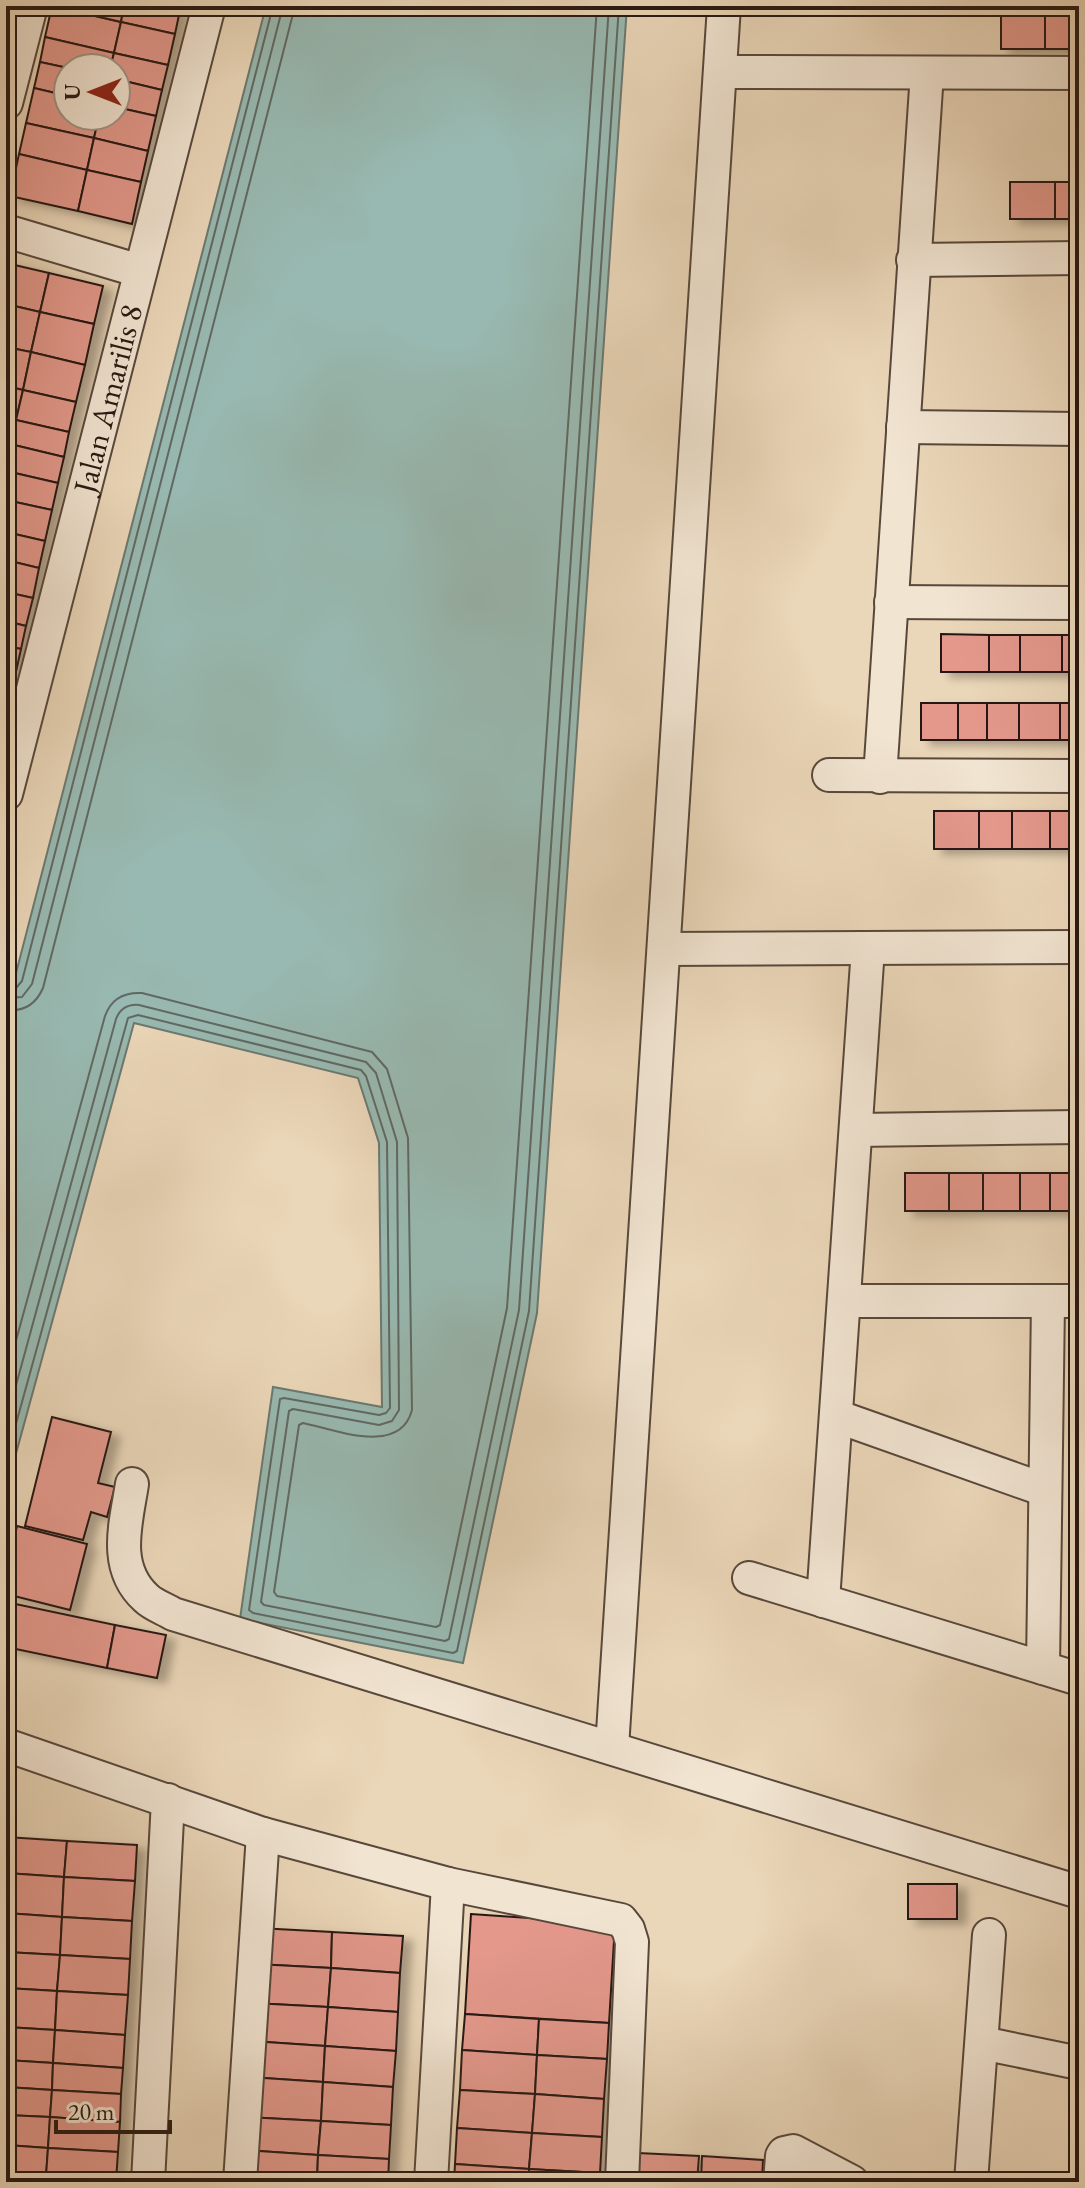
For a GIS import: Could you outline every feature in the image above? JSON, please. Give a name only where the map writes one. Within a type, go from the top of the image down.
[{"type":"street","points":[[6,103],[31,6]]},
{"type":"street","name":"Jalan Amarilis 8","points":[[6,794],[209,6]]},
{"type":"street","points":[[612,1748],[724,6]]},
{"type":"street","points":[[720,72],[1079,73]]},
{"type":"street","points":[[880,777],[927,73]]},
{"type":"street","points":[[6,231],[140,271]]},
{"type":"street","points":[[913,260],[1079,258]]},
{"type":"street","points":[[903,427],[1079,429]]},
{"type":"street","points":[[891,602],[1079,603]]},
{"type":"street","points":[[829,775],[1079,776]]},
{"type":"street","points":[[664,949],[1079,947]]},
{"type":"street","points":[[823,1601],[868,948]]},
{"type":"street","points":[[856,1130],[1079,1127]]},
{"type":"street","points":[[844,1301],[1063,1301],[1045,1490],[1043,1668]]},
{"type":"street","points":[[836,1416],[1045,1490]]},
{"type":"street","points":[[132,1484],[123,1549],[128,1577],[147,1599],[173,1614],[1079,1892]]},
{"type":"street","points":[[749,1578],[1079,1679]]},
{"type":"street","points":[[6,1745],[263,1834],[448,1884],[621,1920],[632,1942],[622,2182]]},
{"type":"street","points":[[148,2182],[168,1800]]},
{"type":"street","points":[[240,2182],[263,1834]]},
{"type":"street","points":[[431,2182],[448,1884]]},
{"type":"street","points":[[971,2182],[989,1935]]},
{"type":"street","points":[[982,2043],[1079,2063]]},
{"type":"street","points":[[780,2182],[782,2156],[793,2151],[852,2182]]},
{"type":"water","points":[[266,6],[627,6],[537,1313],[463,1663],[240,1619],[273,1387],[382,1407],[379,1143],[358,1078],[134,1023],[6,1490],[6,980],[14,981]]},
{"type":"building","points":[[52,6],[121,22],[114,52],[45,37]]},
{"type":"building","points":[[53,6],[124,6],[121,22]]},
{"type":"building","points":[[124,6],[161,6],[180,10],[175,34],[121,22]]},
{"type":"building","points":[[1001,12],[1045,12],[1045,49],[1001,49]]},
{"type":"building","points":[[1045,12],[1079,12],[1079,49],[1045,49]]},
{"type":"building","points":[[121,22],[175,34],[168,65],[132,57],[132,52],[114,52]]},
{"type":"building","points":[[45,37],[110,52],[52,52],[52,65],[40,62]]},
{"type":"building","points":[[132,57],[168,65],[162,90],[132,83]]},
{"type":"building","points":[[40,62],[52,65],[52,92],[34,88]]},
{"type":"building","points":[[132,83],[162,90],[156,116],[132,111]]},
{"type":"building","points":[[34,88],[52,92],[52,129],[26,123]]},
{"type":"building","points":[[132,111],[156,116],[148,151],[94,138],[95,132],[132,132]]},
{"type":"building","points":[[26,123],[52,129],[52,132],[94,138],[87,170],[19,154]]},
{"type":"building","points":[[67,132],[95,132],[94,138]]},
{"type":"building","points":[[94,138],[148,151],[141,182],[87,170]]},
{"type":"building","points":[[19,154],[87,170],[78,211],[10,196]]},
{"type":"building","points":[[87,170],[141,182],[132,224],[78,211]]},
{"type":"building","points":[[1010,182],[1055,182],[1055,219],[1010,219]]},
{"type":"building","points":[[1055,182],[1079,182],[1079,219],[1055,219]]},
{"type":"building","points":[[6,263],[49,273],[40,312],[6,304]]},
{"type":"building","points":[[49,273],[103,286],[94,324],[40,312]]},
{"type":"building","points":[[6,304],[40,312],[31,352],[6,347]]},
{"type":"building","points":[[40,312],[94,324],[85,365],[31,352]]},
{"type":"building","points":[[6,347],[31,352],[23,390],[6,386]]},
{"type":"building","points":[[31,352],[85,365],[76,402],[23,390]]},
{"type":"building","points":[[6,386],[23,390],[16,420],[6,418]]},
{"type":"building","points":[[23,390],[76,402],[69,432],[16,420]]},
{"type":"building","points":[[6,418],[16,420],[10,444],[6,443]]},
{"type":"building","points":[[16,420],[69,432],[64,457],[10,444]]},
{"type":"building","points":[[10,444],[64,457],[58,483],[6,471]]},
{"type":"building","points":[[6,471],[58,483],[52,510],[6,500]]},
{"type":"building","points":[[6,500],[52,510],[45,541],[6,532]]},
{"type":"building","points":[[6,532],[45,541],[39,568],[6,560]]},
{"type":"building","points":[[6,560],[39,568],[33,598],[6,592]]},
{"type":"building","points":[[6,592],[33,598],[26,626],[6,621]]},
{"type":"building","points":[[6,621],[26,626],[21,649],[6,646]]},
{"type":"building","points":[[941,634],[989,635],[989,672],[941,672]]},
{"type":"building","points":[[989,635],[1020,635],[1020,672],[989,672]]},
{"type":"building","points":[[1020,635],[1062,635],[1062,672],[1020,672]]},
{"type":"building","points":[[1062,635],[1079,635],[1079,672],[1062,672]]},
{"type":"building","points":[[6,646],[21,649],[14,681],[6,679]]},
{"type":"building","points":[[6,679],[14,681],[9,705],[6,704]]},
{"type":"building","points":[[921,703],[958,703],[958,740],[921,740]]},
{"type":"building","points":[[958,703],[987,703],[987,740],[958,740]]},
{"type":"building","points":[[987,703],[1019,703],[1019,740],[987,740]]},
{"type":"building","points":[[1019,703],[1060,703],[1060,740],[1019,740]]},
{"type":"building","points":[[1060,703],[1079,703],[1079,740],[1060,740]]},
{"type":"building","points":[[934,811],[979,811],[979,849],[934,849]]},
{"type":"building","points":[[979,811],[1012,811],[1012,849],[979,849]]},
{"type":"building","points":[[1012,811],[1050,811],[1050,849],[1012,849]]},
{"type":"building","points":[[1050,811],[1079,811],[1079,849],[1050,849]]},
{"type":"building","points":[[905,1173],[949,1173],[949,1211],[905,1211]]},
{"type":"building","points":[[949,1173],[983,1173],[983,1211],[949,1211]]},
{"type":"building","points":[[983,1173],[1020,1173],[1020,1211],[983,1211]]},
{"type":"building","points":[[1020,1173],[1050,1173],[1050,1211],[1020,1211]]},
{"type":"building","points":[[1050,1173],[1079,1173],[1079,1211],[1050,1211]]},
{"type":"building","points":[[52,1417],[111,1432],[98,1483],[115,1487],[107,1517],[91,1512],[83,1540],[25,1526]]},
{"type":"building","points":[[17,1526],[87,1544],[70,1610],[6,1594],[6,1570]]},
{"type":"building","points":[[6,1602],[115,1625],[107,1668],[6,1647]]},
{"type":"building","points":[[115,1625],[166,1635],[157,1678],[107,1668]]},
{"type":"building","points":[[6,1837],[67,1841],[64,1877],[6,1873]]},
{"type":"building","points":[[67,1841],[137,1845],[135,1881],[64,1877]]},
{"type":"building","points":[[6,1873],[64,1877],[62,1917],[6,1913]]},
{"type":"building","points":[[64,1877],[135,1881],[132,1921],[62,1917]]},
{"type":"building","points":[[908,1884],[957,1884],[957,1919],[908,1919]]},
{"type":"building","points":[[6,1913],[62,1917],[60,1955],[6,1952]]},
{"type":"building","points":[[471,1914],[615,1924],[609,2023],[465,2014]]},
{"type":"building","points":[[62,1917],[132,1921],[130,1959],[60,1955]]},
{"type":"building","points":[[258,1928],[332,1932],[331,1968],[256,1964]]},
{"type":"building","points":[[332,1932],[403,1936],[400,1973],[331,1968]]},
{"type":"building","points":[[6,1952],[60,1955],[57,1991],[6,1988]]},
{"type":"building","points":[[60,1955],[130,1959],[128,1995],[57,1991]]},
{"type":"building","points":[[256,1964],[331,1968],[328,2007],[253,2003]]},
{"type":"building","points":[[331,1968],[400,1973],[398,2012],[328,2007]]},
{"type":"building","points":[[6,1988],[57,1991],[55,2030],[6,2027]]},
{"type":"building","points":[[57,1991],[128,1995],[125,2035],[55,2030]]},
{"type":"building","points":[[253,2003],[328,2007],[325,2046],[251,2041]]},
{"type":"building","points":[[328,2007],[398,2012],[396,2051],[325,2046]]},
{"type":"building","points":[[465,2014],[539,2019],[537,2055],[462,2050]]},
{"type":"building","points":[[539,2019],[609,2023],[607,2059],[537,2055]]},
{"type":"building","points":[[6,2027],[55,2030],[53,2063],[6,2060]]},
{"type":"building","points":[[55,2030],[125,2035],[123,2068],[53,2063]]},
{"type":"building","points":[[251,2041],[325,2046],[323,2082],[249,2077]]},
{"type":"building","points":[[325,2046],[396,2051],[393,2087],[323,2082]]},
{"type":"building","points":[[462,2050],[537,2055],[535,2094],[460,2090]]},
{"type":"building","points":[[537,2055],[607,2059],[604,2099],[535,2094]]},
{"type":"building","points":[[6,2060],[53,2063],[52,2090],[6,2087]]},
{"type":"building","points":[[53,2063],[123,2068],[121,2094],[52,2090]]},
{"type":"building","points":[[249,2077],[323,2082],[321,2121],[246,2117]]},
{"type":"building","points":[[323,2082],[393,2087],[391,2125],[321,2121]]},
{"type":"building","points":[[6,2087],[52,2090],[50,2117],[6,2115]]},
{"type":"building","points":[[52,2090],[121,2094],[120,2122],[50,2117]]},
{"type":"building","points":[[460,2090],[535,2094],[532,2133],[457,2128]]},
{"type":"building","points":[[535,2094],[604,2099],[602,2137],[532,2133]]},
{"type":"building","points":[[6,2115],[50,2117],[48,2148],[6,2145]]},
{"type":"building","points":[[50,2117],[120,2122],[118,2152],[48,2148]]},
{"type":"building","points":[[246,2117],[321,2121],[318,2155],[244,2150]]},
{"type":"building","points":[[321,2121],[391,2125],[389,2159],[318,2155]]},
{"type":"building","points":[[457,2128],[532,2133],[529,2169],[455,2164]]},
{"type":"building","points":[[532,2133],[602,2137],[600,2173],[529,2169]]},
{"type":"building","points":[[6,2145],[48,2148],[46,2176],[6,2174]]},
{"type":"building","points":[[48,2148],[118,2152],[116,2181],[46,2176]]},
{"type":"building","points":[[244,2150],[318,2155],[317,2181],[242,2176]]},
{"type":"building","points":[[638,2153],[699,2156],[697,2182],[636,2181]]},
{"type":"building","points":[[318,2155],[389,2159],[388,2182],[317,2181]]},
{"type":"building","points":[[702,2156],[763,2160],[762,2182],[701,2182]]},
{"type":"building","points":[[455,2164],[529,2169],[529,2182],[454,2182]]},
{"type":"building","points":[[529,2169],[600,2173],[599,2182],[529,2182]]},
{"type":"building","points":[[6,2174],[46,2176],[46,2182],[6,2182]]},
{"type":"building","points":[[46,2176],[116,2181],[116,2182],[46,2182]]},
{"type":"building","points":[[242,2176],[317,2181],[317,2182],[242,2182]]}]
